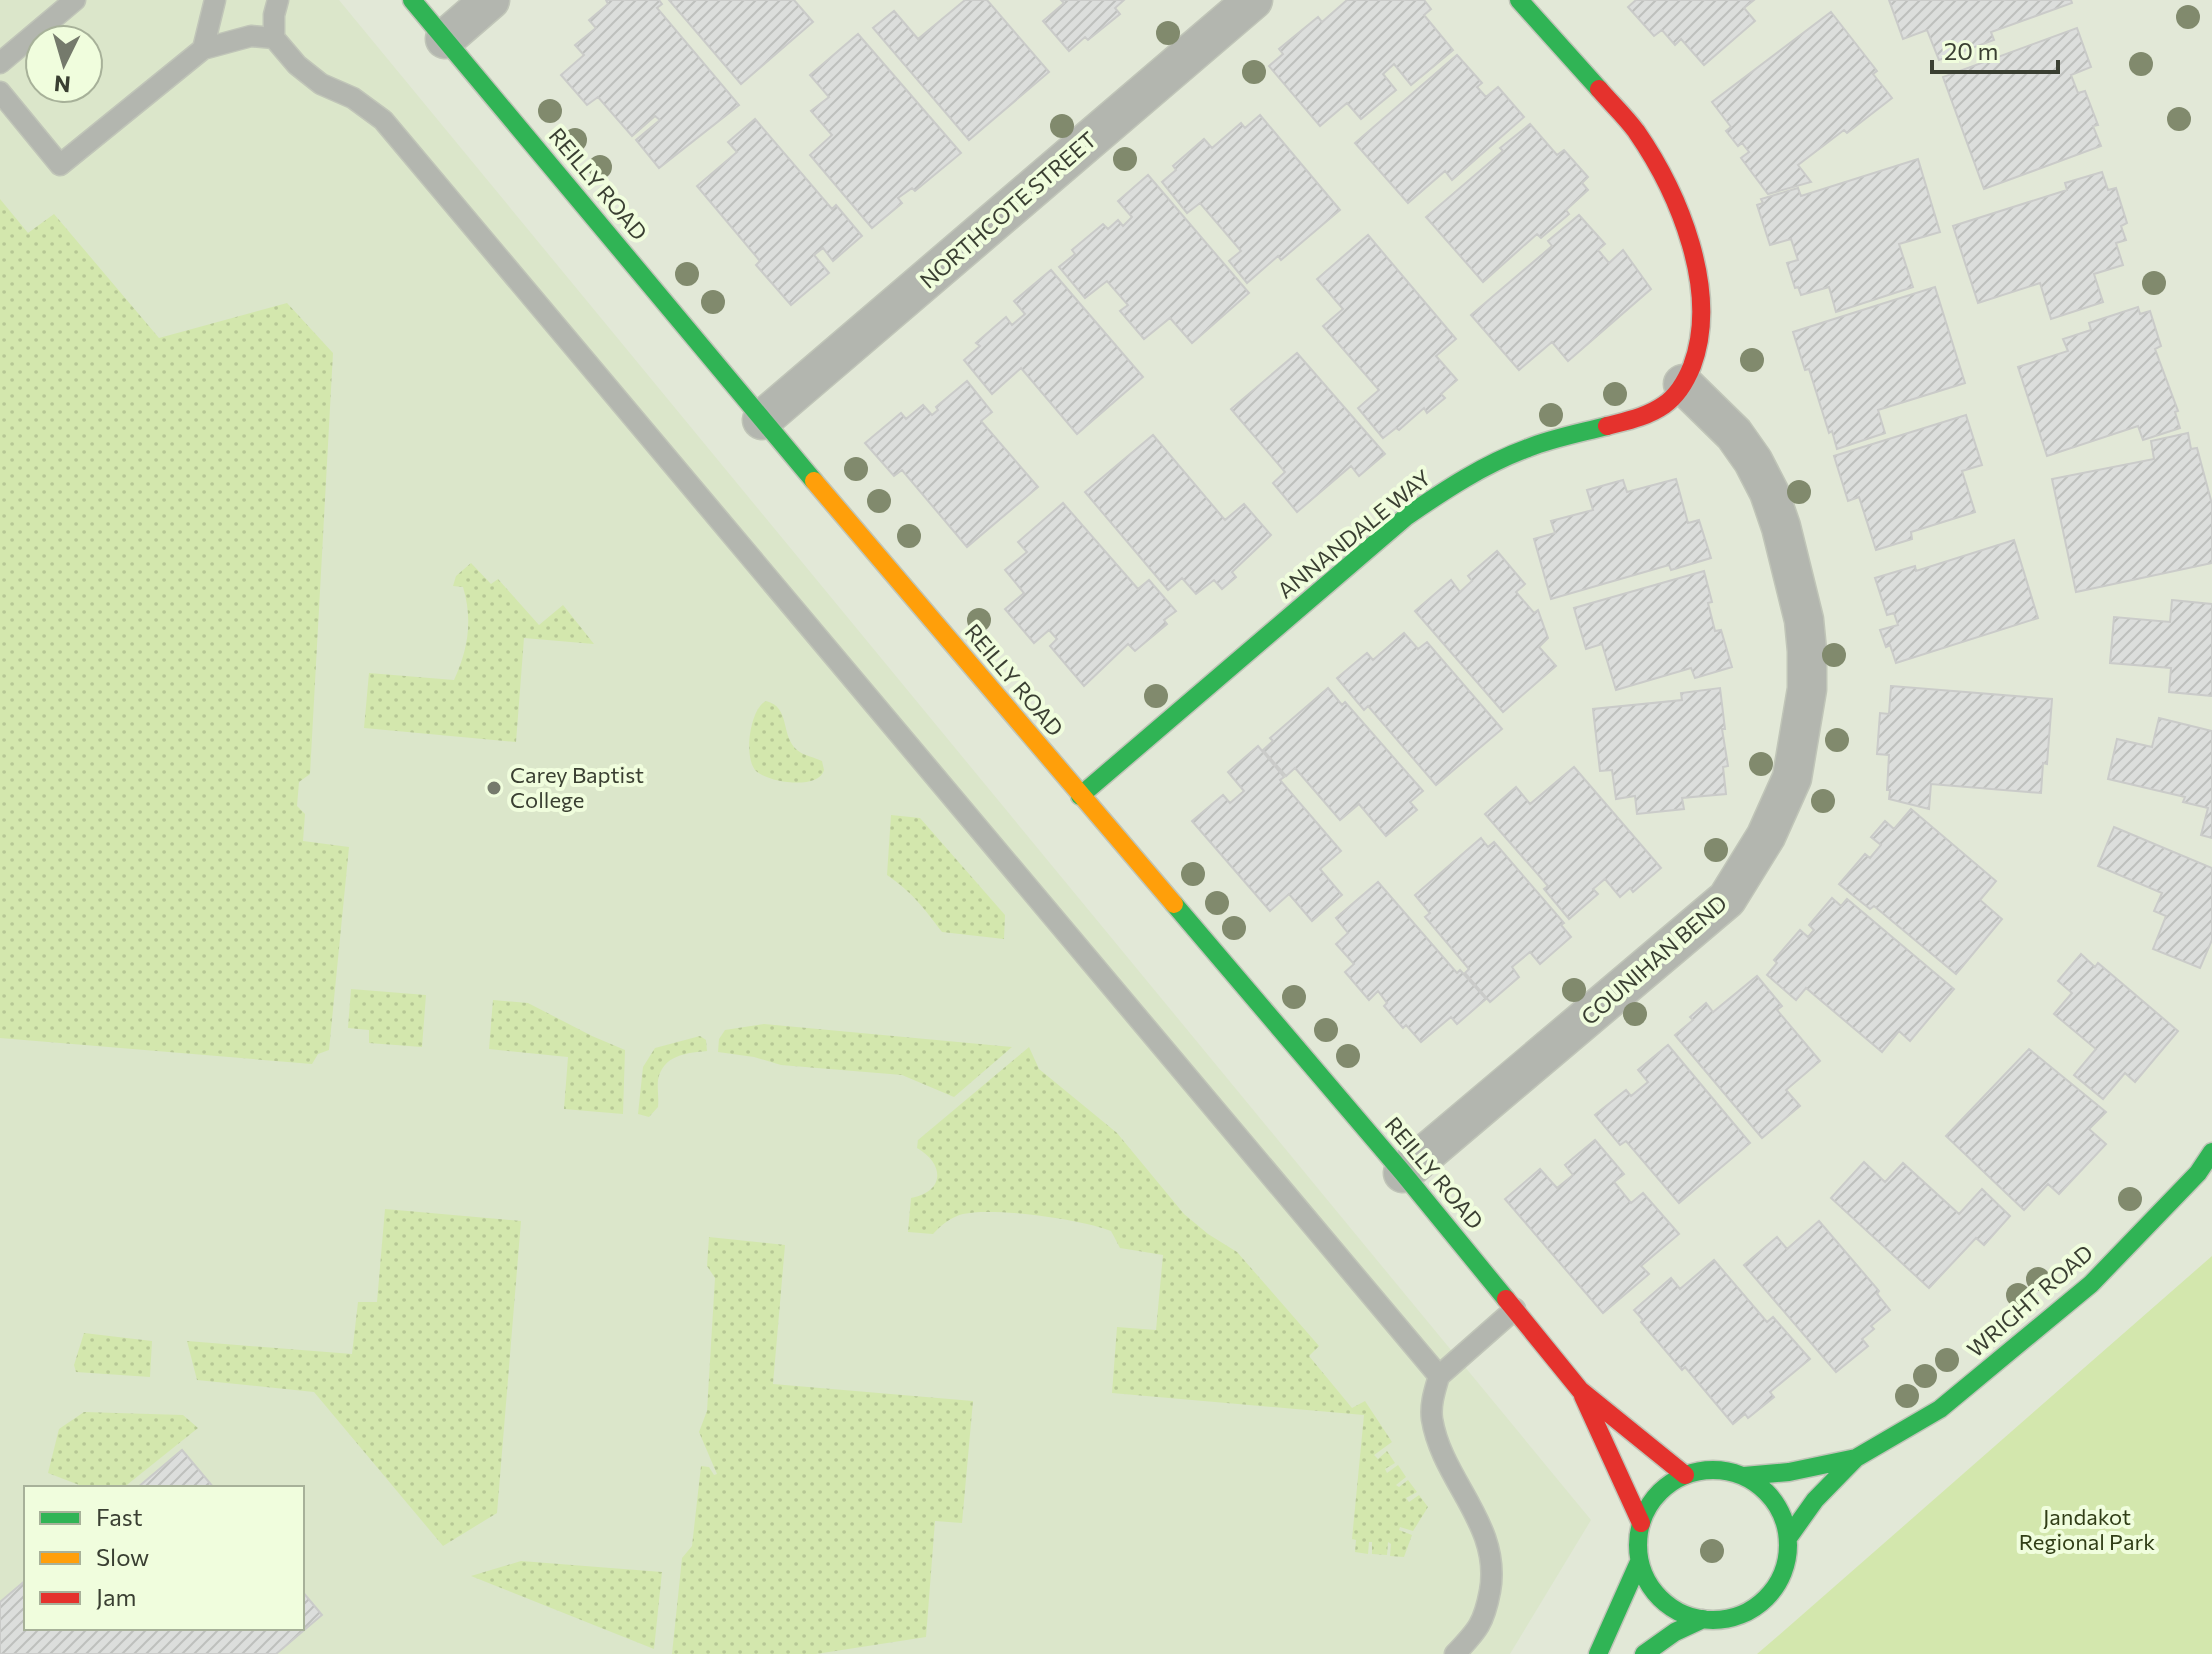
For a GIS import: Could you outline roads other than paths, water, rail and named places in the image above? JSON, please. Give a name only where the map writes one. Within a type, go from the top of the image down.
[{"type":"street","name":"REILLY ROAD","points":[[412,0],[762,420],[1403,1173],[1580,1390],[1685,1475]]},
{"type":"street","points":[[445,39],[490,0]]},
{"type":"street","name":"NORTHCOTE STREET","points":[[762,420],[1253,0]]},
{"type":"street","name":"ANNANDALE WAY","points":[[1080,796],[1407,516],[1459,480],[1543,442],[1644,416],[1662,407],[1683,384],[1700,344],[1704,302],[1701,280],[1682,221],[1638,134],[1519,0]]},
{"type":"street","name":"COUNIHAN BEND","points":[[1403,1173],[1727,899],[1766,836],[1792,778],[1807,689],[1807,651],[1804,620],[1781,527],[1769,492],[1753,461],[1734,434],[1683,384]]},
{"type":"street","name":"WRIGHT ROAD","points":[[1644,1654],[1675,1632],[1703,1619],[1717,1620],[1741,1614],[1762,1602],[1777,1584],[1787,1562],[1788,1538],[1815,1500],[1856,1458],[1940,1409],[2091,1284],[2198,1173],[2212,1152]]},
{"type":"street","name":"REILLY ROAD","points":[[1580,1390],[1641,1523]]},
{"type":"street","name":"WRIGHT ROAD","points":[[1685,1475],[1705,1470],[1744,1476],[1789,1472],[1856,1458]]},
{"type":"street","points":[[1685,1475],[1666,1486],[1650,1502],[1637,1542],[1639,1562],[1646,1581],[1659,1597],[1675,1609],[1703,1619]]},
{"type":"street","points":[[1744,1476],[1774,1501],[1783,1518],[1788,1538]]},
{"type":"street","points":[[1598,1654],[1639,1562]]},
{"type":"lane","points":[[0,63],[75,0]]},
{"type":"lane","points":[[203,49],[215,0]]},
{"type":"lane","points":[[278,0],[274,15],[274,38],[297,65],[321,84],[353,98],[383,120],[1439,1376]]},
{"type":"lane","points":[[0,92],[60,165],[203,49],[251,36],[274,38]]},
{"type":"lane","points":[[1455,1654],[1483,1623],[1493,1566],[1487,1538],[1440,1450],[1432,1416],[1433,1396],[1439,1376],[1515,1309]]},
{"type":"place","name":"Carey Baptist College","points":[[494,788]]},
{"type":"park label","name":"Jandakot Regional Park","points":[[2087,1530]]}]
